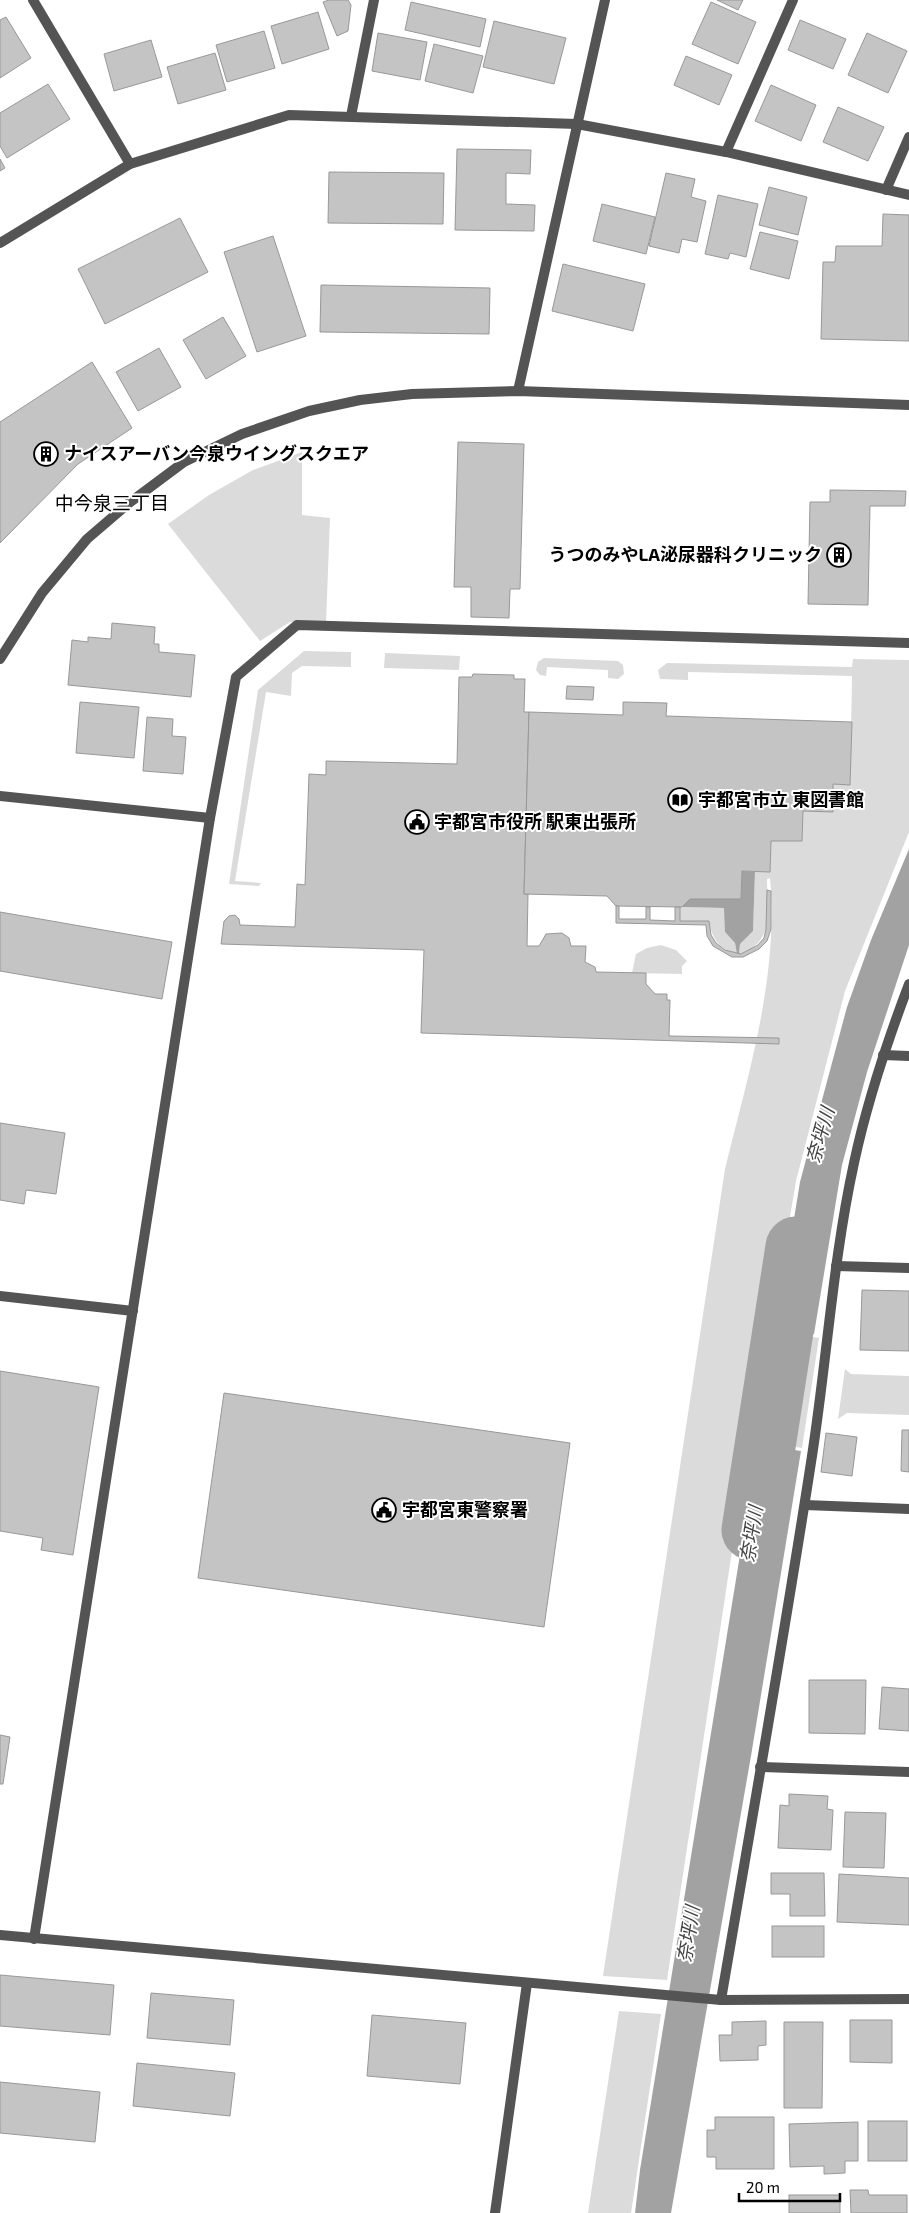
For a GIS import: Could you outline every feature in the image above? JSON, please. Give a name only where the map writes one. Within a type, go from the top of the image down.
[{"type":"street","points":[[33,0],[130,164]]},
{"type":"street","points":[[350,116],[374,0]]},
{"type":"street","points":[[518,391],[605,0]]},
{"type":"street","points":[[726,152],[793,0]]},
{"type":"street","points":[[0,243],[130,164],[289,115],[577,124],[726,152],[909,195]]},
{"type":"street","points":[[886,190],[909,137]]},
{"type":"street","points":[[0,659],[42,593],[87,539],[129,503],[184,462],[242,434],[309,411],[360,400],[412,394],[518,391],[909,405]]},
{"type":"street","points":[[34,1938],[210,818],[236,677],[297,625],[909,643]]},
{"type":"street","points":[[0,796],[210,818]]},
{"type":"street","points":[[721,2000],[805,1505],[822,1393],[836,1266],[854,1162],[882,1055],[909,984]]},
{"type":"street","points":[[882,1055],[909,1056]]},
{"type":"street","points":[[836,1266],[909,1268]]},
{"type":"street","points":[[0,1296],[133,1311]]},
{"type":"street","points":[[805,1505],[909,1509]]},
{"type":"street","points":[[760,1768],[909,1772]]},
{"type":"street","points":[[0,1935],[721,2000],[909,1999]]},
{"type":"street","points":[[495,2213],[527,1983]]},
{"type":"shaded area","points":[[302,452],[302,515],[330,518],[326,623],[290,622],[260,641],[168,524],[209,495],[253,470]]},
{"type":"shaded area","points":[[304,651],[351,652],[351,667],[302,666],[292,673],[291,696],[266,692],[235,881],[261,883],[259,886],[229,884],[258,690]]},
{"type":"shaded area","points":[[385,653],[460,656],[459,670],[384,668]]},
{"type":"shaded area","points":[[544,658],[618,661],[623,665],[624,674],[618,679],[608,678],[608,670],[547,667],[546,676],[540,675],[536,670],[538,662]]},
{"type":"shaded area","points":[[853,659],[909,660],[909,832],[845,991],[796,1181],[771,1330],[819,1338],[802,1448],[749,1439],[667,1980],[603,1976],[725,1169],[752,1061],[766,988],[772,915],[770,878],[767,879],[768,912],[765,932],[760,941],[752,948],[739,954],[740,944],[753,931],[755,872],[770,871],[771,841],[802,841],[803,811],[832,812],[833,784],[850,785],[852,676],[688,672],[688,680],[660,679],[658,670],[667,663],[852,667]]},
{"type":"shaded area","points":[[680,907],[725,908],[725,932],[735,943],[737,954],[725,949],[717,942],[709,921],[680,921]]},
{"type":"shaded area","points":[[661,945],[676,950],[687,961],[682,966],[682,974],[632,973],[636,954],[647,948]]},
{"type":"shaded area","points":[[845,1369],[851,1374],[909,1376],[909,1415],[847,1413],[838,1419]]},
{"type":"shaded area","points":[[619,2011],[661,2014],[631,2213],[588,2213]]},
{"type":"water","points":[[909,849],[909,945],[867,1072],[842,1165],[814,1334],[776,1329],[800,1182],[847,1007],[871,940]]},
{"type":"water","points":[[742,871],[755,872],[753,931],[740,944],[739,954],[737,954],[735,943],[725,932],[724,908],[682,907],[690,899],[741,899]]},
{"type":"water","points":[[758,1444],[801,1451],[751,1756],[671,2213],[635,2213],[640,2170]]},
{"type":"building","points":[[329,0],[348,0],[351,5],[348,31],[337,36],[323,2]]},
{"type":"building","points":[[717,0],[743,0],[738,10]]},
{"type":"building","points":[[411,2],[486,19],[480,47],[405,30]]},
{"type":"building","points":[[711,2],[756,22],[738,64],[692,44]]},
{"type":"building","points":[[318,12],[329,49],[282,64],[271,26]]},
{"type":"building","points":[[6,17],[31,58],[0,78],[0,20]]},
{"type":"building","points":[[800,20],[846,39],[833,69],[788,50]]},
{"type":"building","points":[[494,21],[566,38],[554,84],[483,67]]},
{"type":"building","points":[[264,31],[275,68],[227,82],[216,45]]},
{"type":"building","points":[[378,33],[427,42],[420,80],[372,71]]},
{"type":"building","points":[[867,33],[907,51],[888,93],[848,75]]},
{"type":"building","points":[[151,40],[162,77],[114,91],[104,54]]},
{"type":"building","points":[[434,44],[483,56],[473,93],[425,81]]},
{"type":"building","points":[[215,53],[226,90],[178,104],[167,67]]},
{"type":"building","points":[[686,56],[732,75],[719,105],[674,85]]},
{"type":"building","points":[[48,84],[70,119],[7,158],[0,146],[0,113]]},
{"type":"building","points":[[771,85],[816,105],[801,141],[755,121]]},
{"type":"building","points":[[838,107],[884,127],[868,161],[823,142]]},
{"type":"building","points":[[457,149],[531,150],[530,174],[506,173],[506,204],[535,205],[534,231],[455,230]]},
{"type":"building","points":[[0,159],[5,168],[0,171]]},
{"type":"building","points":[[329,172],[444,173],[443,224],[328,223]]},
{"type":"building","points":[[666,173],[695,179],[691,197],[706,201],[697,242],[682,239],[679,253],[649,246]]},
{"type":"building","points":[[769,187],[807,197],[798,235],[759,225]]},
{"type":"building","points":[[718,195],[758,204],[746,257],[730,253],[728,259],[705,254]]},
{"type":"building","points":[[602,204],[655,217],[646,254],[593,241]]},
{"type":"building","points":[[883,214],[909,215],[909,341],[821,339],[823,262],[835,262],[836,246],[882,246]]},
{"type":"building","points":[[180,218],[208,272],[105,324],[78,269]]},
{"type":"building","points":[[760,232],[798,241],[789,279],[750,269]]},
{"type":"building","points":[[273,236],[306,336],[257,352],[224,252]]},
{"type":"building","points":[[563,264],[645,284],[633,331],[552,311]]},
{"type":"building","points":[[321,285],[490,288],[489,334],[320,332]]},
{"type":"building","points":[[223,317],[246,356],[206,379],[183,340]]},
{"type":"building","points":[[159,348],[181,387],[138,411],[116,372]]},
{"type":"building","name":"ナイスアーバン今泉ウイングスクエア","points":[[92,362],[132,428],[78,464],[0,543],[0,422]]},
{"type":"building","points":[[458,442],[524,444],[520,589],[510,589],[509,618],[471,617],[471,587],[454,587]]},
{"type":"building","name":"うつのみやLA泌尿器科クリニック","points":[[830,490],[906,491],[905,506],[870,506],[868,605],[808,604],[810,502],[830,502]]},
{"type":"building","points":[[112,623],[155,627],[154,644],[159,644],[159,652],[195,655],[191,697],[68,685],[72,640],[88,642],[88,637],[111,639]]},
{"type":"building","name":"宇都宮市役所 駅東出張所","points":[[473,674],[514,675],[514,679],[525,679],[524,712],[529,712],[524,894],[528,894],[527,946],[539,946],[546,934],[562,933],[569,938],[571,946],[586,946],[585,962],[595,967],[596,972],[646,973],[646,984],[655,994],[667,994],[667,1000],[670,1000],[669,1036],[779,1038],[779,1044],[421,1033],[424,950],[221,944],[224,921],[229,916],[235,915],[239,919],[240,925],[295,927],[297,884],[305,885],[309,774],[326,775],[326,761],[457,764],[459,677],[472,677]]},
{"type":"building","points":[[567,686],[594,687],[593,700],[566,699]]},
{"type":"building","points":[[80,702],[139,707],[134,758],[76,753]]},
{"type":"building","name":"宇都宮市立 東図書館","points":[[623,702],[667,703],[666,716],[852,722],[850,785],[833,784],[833,812],[803,811],[802,841],[771,841],[770,872],[742,871],[741,899],[690,899],[682,907],[616,906],[607,896],[524,894],[529,712],[623,715]]},
{"type":"building","points":[[147,717],[173,719],[172,736],[186,737],[183,774],[143,771]]},
{"type":"building","points":[[767,890],[771,891],[771,929],[767,941],[759,949],[743,957],[732,957],[713,946],[707,936],[706,925],[616,923],[616,906],[619,906],[619,919],[646,919],[646,907],[650,907],[650,920],[675,921],[675,907],[680,907],[680,921],[709,921],[711,935],[716,943],[725,950],[741,954],[758,945],[764,938]]},
{"type":"building","points":[[0,912],[172,942],[162,999],[0,971]]},
{"type":"building","points":[[0,1123],[65,1133],[56,1194],[26,1190],[24,1204],[0,1200]]},
{"type":"building","points":[[862,1290],[909,1291],[909,1351],[860,1350]]},
{"type":"building","points":[[0,1371],[99,1387],[73,1555],[41,1550],[43,1538],[0,1531]]},
{"type":"building","name":"宇都宮東警察署","points":[[224,1393],[570,1443],[544,1627],[198,1578]]},
{"type":"building","points":[[902,1430],[909,1430],[909,1472],[901,1471]]},
{"type":"building","points":[[826,1433],[857,1437],[852,1476],[821,1472]]},
{"type":"building","points":[[809,1680],[866,1680],[865,1734],[809,1733]]},
{"type":"building","points":[[882,1687],[909,1689],[909,1731],[879,1729]]},
{"type":"building","points":[[0,1735],[10,1737],[3,1784],[0,1784]]},
{"type":"building","points":[[789,1794],[828,1796],[827,1809],[833,1810],[831,1850],[778,1848],[780,1805],[789,1806]]},
{"type":"building","points":[[845,1812],[886,1813],[884,1868],[843,1867]]},
{"type":"building","points":[[771,1873],[824,1873],[825,1916],[790,1916],[790,1894],[771,1894]]},
{"type":"building","points":[[839,1874],[909,1878],[909,1925],[837,1922]]},
{"type":"building","points":[[772,1926],[824,1926],[824,1957],[772,1957]]},
{"type":"building","points":[[0,1975],[114,1985],[110,2035],[0,2026]]},
{"type":"building","points":[[151,1993],[234,2000],[230,2045],[147,2038]]},
{"type":"building","points":[[372,2015],[466,2023],[460,2084],[367,2076]]},
{"type":"building","points":[[850,2020],[892,2020],[892,2063],[850,2062]]},
{"type":"building","points":[[766,2021],[766,2045],[758,2046],[758,2060],[720,2061],[719,2035],[732,2035],[732,2022]]},
{"type":"building","points":[[784,2022],[823,2022],[822,2108],[784,2108]]},
{"type":"building","points":[[137,2063],[235,2073],[230,2116],[133,2106]]},
{"type":"building","points":[[0,2082],[100,2092],[95,2142],[0,2133]]},
{"type":"building","points":[[715,2117],[774,2117],[774,2169],[716,2169],[716,2157],[707,2157],[707,2130],[715,2130]]},
{"type":"building","points":[[868,2121],[907,2121],[907,2161],[868,2161]]},
{"type":"building","points":[[858,2122],[858,2161],[845,2161],[845,2173],[824,2174],[824,2166],[790,2167],[789,2124]]},
{"type":"building","points":[[850,2190],[868,2190],[869,2195],[907,2195],[907,2213],[851,2213]]},
{"type":"building","points":[[789,2195],[840,2195],[840,2213],[789,2213]]},
{"type":"waterway","name":"奈坪川","points":[[752,1530],[796,1247]]},
{"type":"place","name":"ナイスアーバン今泉ウイングスクエア","points":[[46,454]]},
{"type":"place","name":"うつのみやLA泌尿器科クリニック","points":[[839,555]]},
{"type":"place","name":"宇都宮市立 東図書館","points":[[680,800]]},
{"type":"place","name":"宇都宮市役所 駅東出張所","points":[[417,822]]},
{"type":"place","name":"宇都宮東警察署","points":[[384,1510]]},
{"type":"district","name":"中今泉三丁目","points":[[112,503]]}]
